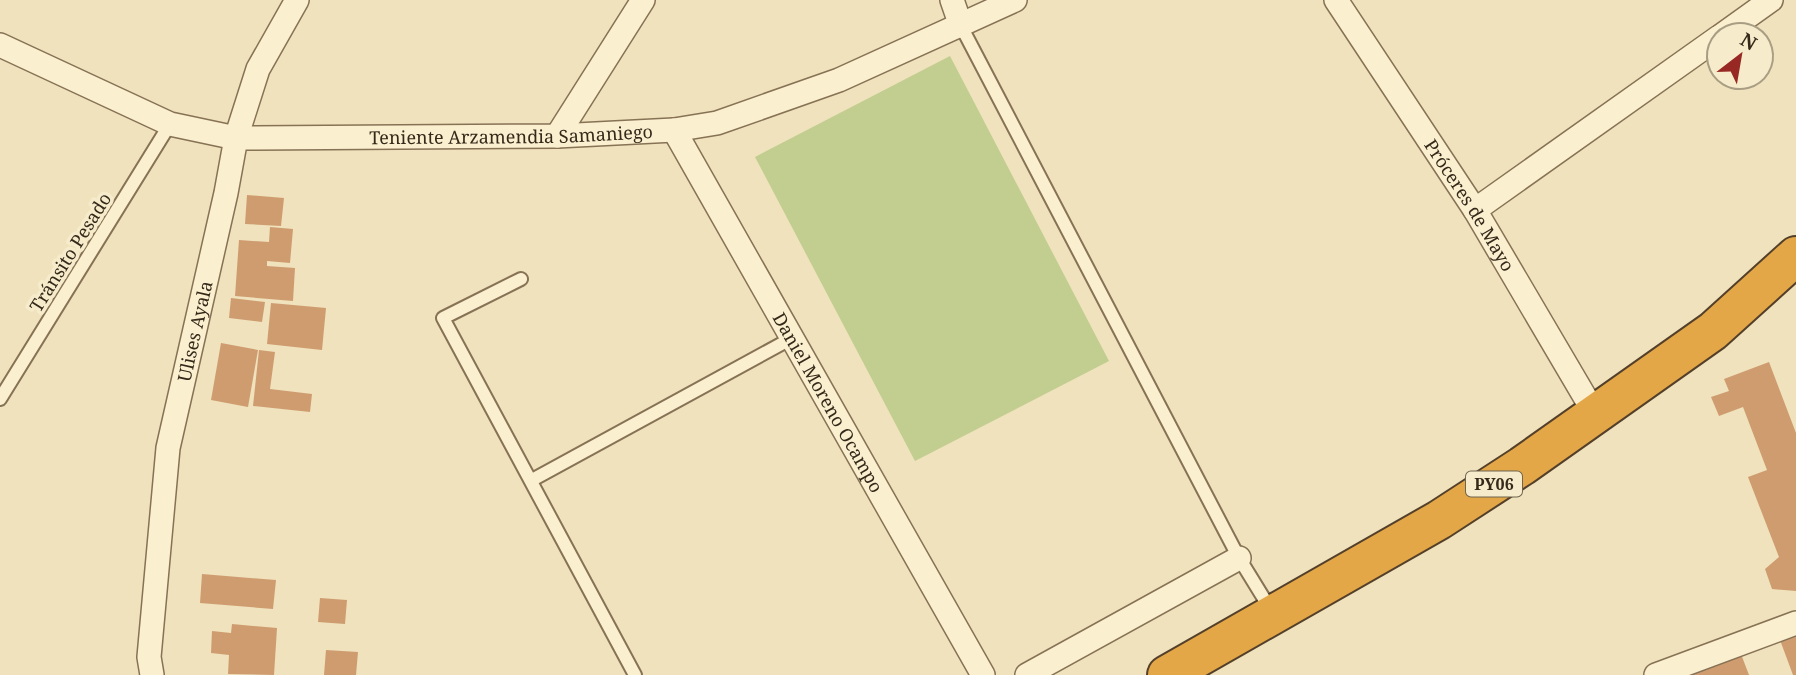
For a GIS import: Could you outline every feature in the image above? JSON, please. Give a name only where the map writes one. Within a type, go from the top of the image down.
[{"type":"highway","name":"PY06","points":[[1167,675],[1439,520],[1713,331],[1796,256]]},
{"type":"street","name":"Ulises Ayala","points":[[152,675],[149,657],[167,448],[226,193],[236,138],[258,69],[296,0]]},
{"type":"street","points":[[556,136],[643,0]]},
{"type":"street","points":[[952,0],[961,26]]},
{"type":"street","name":"Teniente Arzamendia Samaniego","points":[[0,45],[170,124],[236,138],[556,136],[674,130],[717,123],[839,80],[1015,0]]},
{"type":"street","name":"Próceres de Mayo","points":[[1336,0],[1475,210],[1595,414]]},
{"type":"street","points":[[1741,21],[1771,0]]},
{"type":"street","points":[[1475,210],[1705,47]]},
{"type":"street","name":"Daniel Moreno Ocampo","points":[[674,130],[983,675]]},
{"type":"street","points":[[1027,675],[1239,558]]},
{"type":"street","points":[[1656,675],[1796,623]]},
{"type":"lane","points":[[961,26],[1239,558],[1273,614]]},
{"type":"lane","name":"Tránsito Pesado","points":[[0,399],[170,124]]},
{"type":"lane","points":[[521,279],[443,318],[533,480],[635,675]]},
{"type":"lane","points":[[533,480],[793,337]]},
{"type":"green space","points":[[950,56],[1109,361],[915,461],[755,157]]},
{"type":"building","points":[[247,195],[284,198],[281,226],[245,224]]},
{"type":"building","points":[[270,227],[293,229],[290,263],[267,261],[267,266],[295,268],[293,301],[235,296],[239,240],[269,242]]},
{"type":"building","points":[[231,298],[265,302],[262,322],[229,318]]},
{"type":"building","points":[[271,303],[326,308],[322,350],[267,344]]},
{"type":"building","points":[[221,343],[258,350],[248,407],[211,400]]},
{"type":"building","points":[[259,350],[275,352],[270,389],[312,394],[310,412],[253,406]]},
{"type":"building","points":[[1769,362],[1796,433],[1796,591],[1772,589],[1765,569],[1779,557],[1748,477],[1767,470],[1743,407],[1719,416],[1711,397],[1729,391],[1724,379]]},
{"type":"building","points":[[202,574],[276,580],[273,609],[200,603]]},
{"type":"building","points":[[320,598],[347,600],[345,624],[318,622]]},
{"type":"building","points":[[232,624],[277,628],[274,675],[228,674],[229,655],[211,653],[212,631],[231,633]]},
{"type":"building","points":[[1796,635],[1796,675],[1793,675],[1780,640]]},
{"type":"building","points":[[326,650],[358,652],[356,675],[324,675]]},
{"type":"building","points":[[1741,654],[1749,675],[1678,675]]}]
